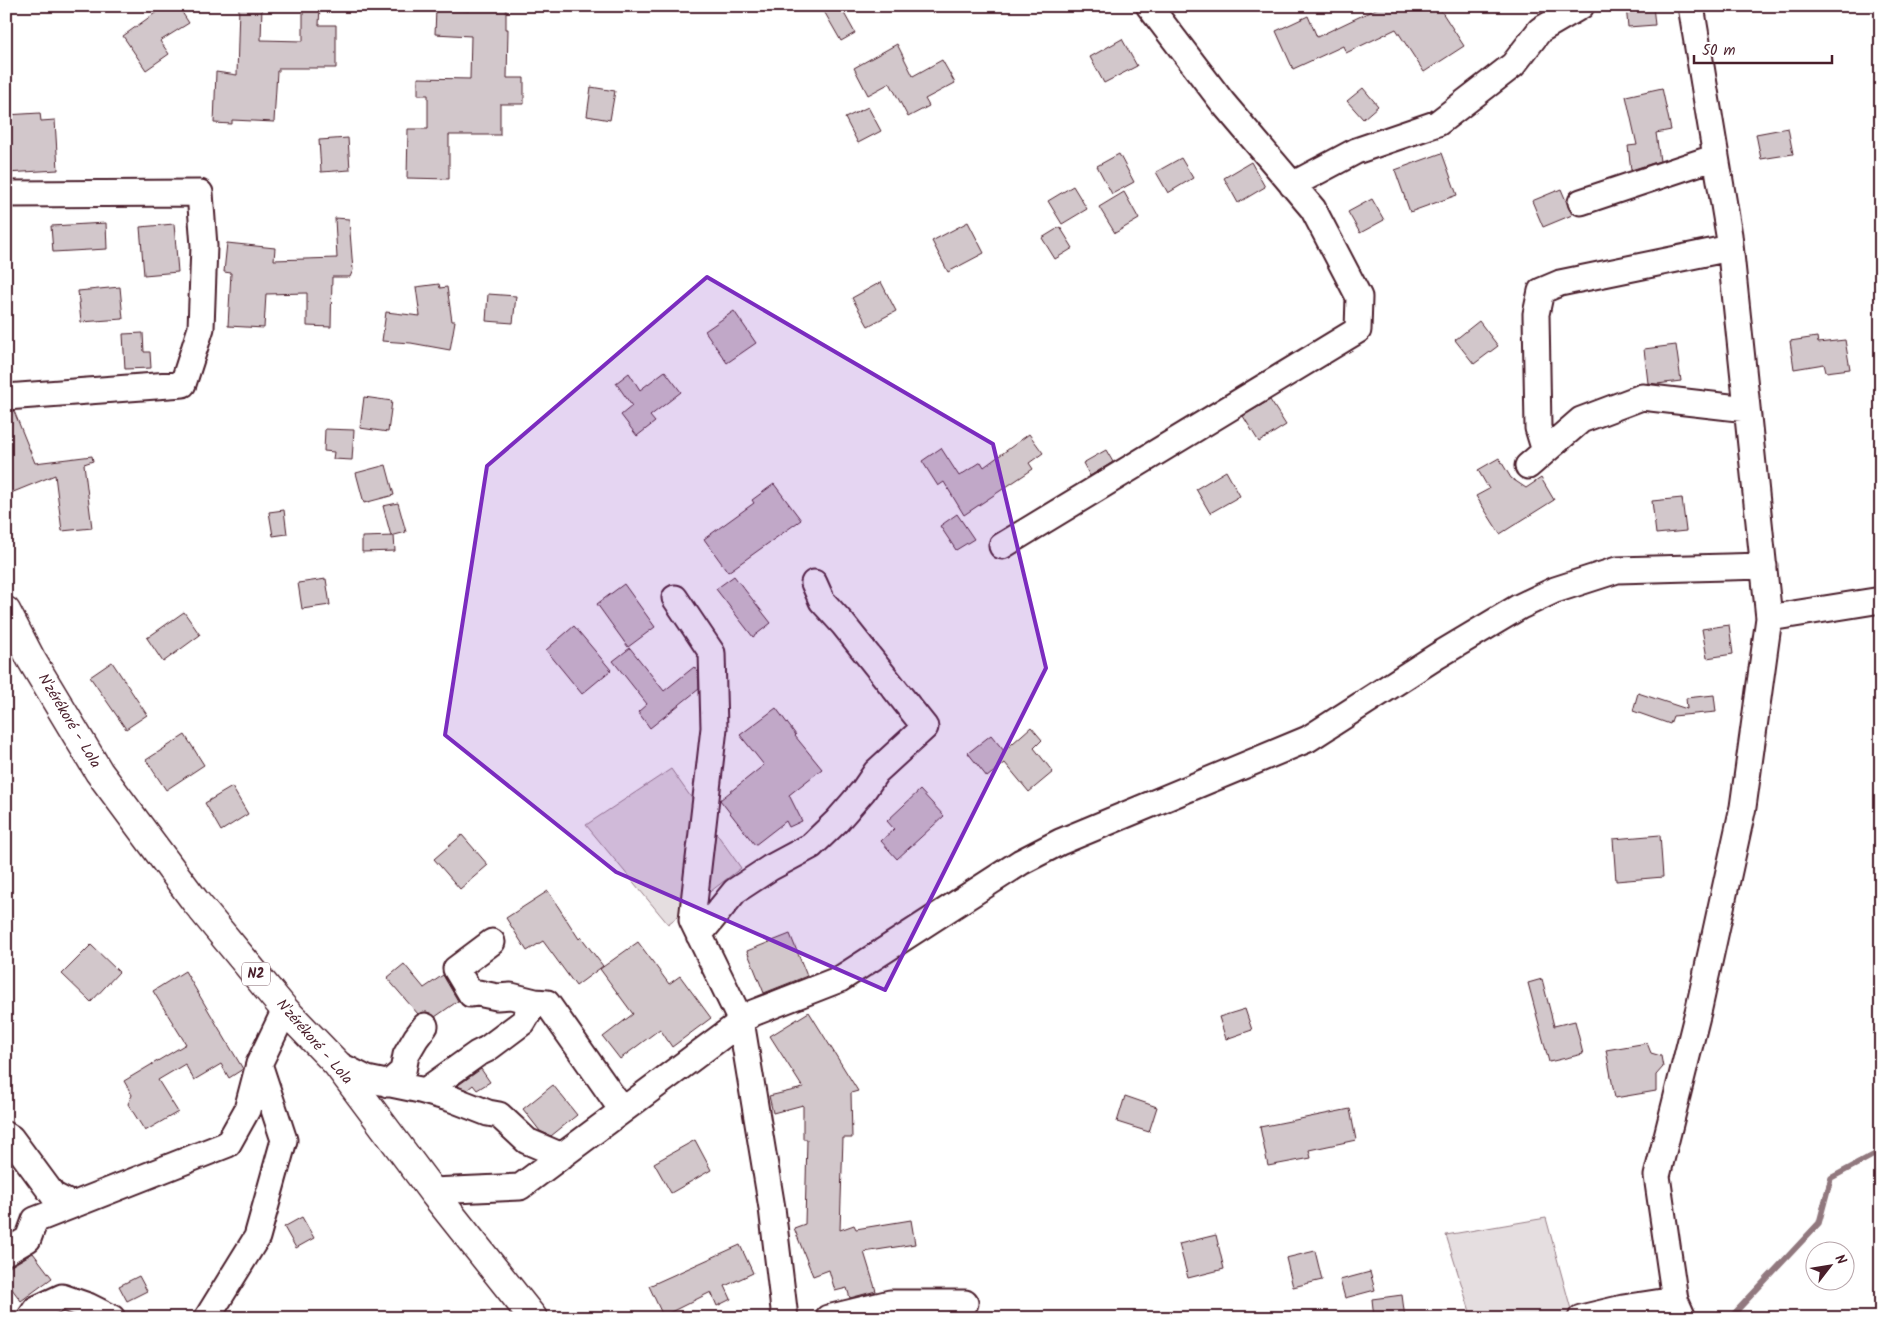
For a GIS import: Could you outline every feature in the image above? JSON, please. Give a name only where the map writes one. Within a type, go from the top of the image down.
[{"type":"highway","name":"N'zérékoré - Lola","points":[[6,611],[32,659],[100,772],[195,900],[285,1010],[336,1064],[432,1191],[533,1318]]},
{"type":"street","points":[[1002,546],[1358,330],[1359,297],[1313,209],[1223,103],[1149,6]]},
{"type":"street","points":[[1292,185],[1356,151],[1438,122],[1513,65],[1540,30],[1581,6]]},
{"type":"street","points":[[1580,1318],[1623,1308],[1679,1309],[1657,1176],[1699,1008],[1743,807],[1768,618],[1730,248],[1691,6]]},
{"type":"street","points":[[1581,202],[1716,157]]},
{"type":"street","points":[[6,194],[200,193],[204,246],[201,328],[183,384],[6,397]]},
{"type":"street","points":[[1730,248],[1560,283],[1541,291],[1536,314],[1538,428],[1536,458],[1581,420],[1642,397],[1747,408]]},
{"type":"street","points":[[432,1191],[520,1187],[753,1013],[840,979],[1021,862],[1060,842],[1308,739],[1445,651],[1519,607],[1555,590],[1617,570],[1764,566]]},
{"type":"street","points":[[699,935],[734,891],[770,868],[811,846],[837,821],[863,791],[876,772],[925,727],[843,624],[822,601],[814,583]]},
{"type":"street","points":[[675,598],[712,653],[714,728],[692,920],[741,1021],[772,1208],[785,1318]]},
{"type":"street","points":[[1768,618],[1881,600]]},
{"type":"street","points":[[492,942],[456,969],[471,994],[478,993],[497,997],[511,996],[547,1004],[622,1110]]},
{"type":"street","points":[[425,1091],[477,1054],[488,1049],[523,1022],[535,1002]]},
{"type":"street","points":[[6,1252],[28,1239],[36,1220],[228,1144],[247,1110],[259,1064],[285,1010]]},
{"type":"street","points":[[388,1084],[403,1071],[406,1055],[425,1026]]},
{"type":"street","points":[[207,1318],[257,1236],[284,1140],[259,1064]]},
{"type":"street","points":[[336,1064],[367,1079],[425,1091],[488,1113],[499,1114],[527,1141],[562,1156]]},
{"type":"street","points":[[6,1135],[11,1138],[53,1195],[72,1205]]},
{"type":"street","points":[[30,1318],[36,1310],[62,1297],[88,1306],[112,1318]]},
{"type":"street","points":[[828,1318],[890,1303],[965,1303]]},
{"type":"highlighted area","points":[[707,277],[993,444],[1046,668],[885,990],[616,872],[445,735],[487,466]]},
{"type":"shaded area","points":[[671,769],[741,868],[668,924],[586,825]]},
{"type":"shaded area","points":[[1546,1218],[1572,1313],[1546,1318],[1472,1318],[1446,1235]]},
{"type":"building","points":[[165,6],[178,6],[189,23],[160,41],[169,54],[146,70],[123,36]]},
{"type":"building","points":[[239,6],[262,6],[261,40],[303,41],[303,6],[320,6],[319,25],[336,25],[336,68],[279,68],[279,71],[277,71],[274,122],[232,120],[232,124],[214,123],[216,72],[237,75]]},
{"type":"building","points":[[469,6],[506,6],[506,29],[508,29],[507,78],[524,78],[524,104],[500,104],[500,135],[449,135],[449,179],[407,178],[408,129],[428,129],[428,95],[418,95],[418,78],[470,79],[471,36],[435,34],[436,9],[469,11]]},
{"type":"building","points":[[821,6],[840,6],[855,33],[841,41]]},
{"type":"building","points":[[1382,6],[1438,6],[1464,46],[1424,72],[1396,29],[1346,53],[1343,46],[1293,69],[1276,31],[1308,16],[1317,37]]},
{"type":"building","points":[[1626,6],[1653,6],[1655,25],[1628,27]]},
{"type":"building","points":[[1122,39],[1137,66],[1104,83],[1090,57]]},
{"type":"building","points":[[897,44],[913,76],[942,60],[955,83],[925,99],[929,106],[908,117],[890,83],[868,95],[854,68]]},
{"type":"building","points":[[591,87],[615,91],[610,120],[587,116]]},
{"type":"building","points":[[1363,88],[1378,106],[1363,119],[1347,101]]},
{"type":"building","points":[[1662,88],[1671,130],[1656,133],[1660,161],[1631,170],[1628,146],[1637,145],[1626,96]]},
{"type":"building","points":[[868,107],[881,131],[858,143],[845,118]]},
{"type":"building","points":[[40,113],[41,121],[55,120],[58,170],[6,173],[6,115]]},
{"type":"building","points":[[1788,128],[1793,154],[1761,159],[1756,134]]},
{"type":"building","points":[[348,138],[350,170],[321,172],[319,140]]},
{"type":"building","points":[[1442,153],[1457,195],[1410,212],[1395,170]]},
{"type":"building","points":[[1119,154],[1134,182],[1112,194],[1097,166]]},
{"type":"building","points":[[1181,158],[1193,178],[1168,193],[1156,172]]},
{"type":"building","points":[[1251,162],[1265,187],[1238,203],[1224,178]]},
{"type":"building","points":[[1073,186],[1087,209],[1062,224],[1048,201]]},
{"type":"building","points":[[1561,189],[1572,215],[1543,227],[1532,201]]},
{"type":"building","points":[[1124,192],[1139,219],[1115,233],[1099,207]]},
{"type":"building","points":[[1372,199],[1384,220],[1360,233],[1348,212]]},
{"type":"building","points":[[335,218],[349,219],[353,270],[350,277],[332,277],[331,327],[307,326],[307,293],[266,294],[264,328],[228,326],[231,273],[224,272],[227,243],[275,248],[274,260],[337,258]]},
{"type":"building","points":[[968,222],[984,253],[948,272],[932,241]]},
{"type":"building","points":[[106,223],[107,249],[53,252],[51,226]]},
{"type":"building","points":[[174,224],[178,272],[144,275],[140,227]]},
{"type":"building","points":[[1060,227],[1073,248],[1055,259],[1042,238]]},
{"type":"building","points":[[881,282],[896,311],[868,326],[852,298]]},
{"type":"building","points":[[439,284],[440,288],[447,287],[452,321],[455,321],[450,350],[411,343],[382,341],[386,312],[420,316],[416,287]]},
{"type":"building","points":[[120,287],[123,319],[81,322],[78,291]]},
{"type":"building","points":[[488,294],[516,296],[513,323],[486,321]]},
{"type":"building","points":[[734,311],[756,343],[727,363],[705,331]]},
{"type":"building","points":[[1479,321],[1498,346],[1474,364],[1455,340]]},
{"type":"building","points":[[143,333],[144,352],[150,352],[151,368],[125,369],[123,334]]},
{"type":"building","points":[[1817,337],[1818,343],[1845,340],[1850,369],[1826,372],[1824,364],[1794,369],[1790,341]]},
{"type":"building","points":[[1676,345],[1681,381],[1657,384],[1648,383],[1644,349]]},
{"type":"building","points":[[665,371],[681,392],[650,416],[655,422],[637,436],[621,415],[632,406],[616,383],[629,373],[640,390]]},
{"type":"building","points":[[364,397],[392,401],[388,432],[360,428]]},
{"type":"building","points":[[1270,400],[1286,425],[1259,442],[1243,416]]},
{"type":"building","points":[[6,411],[14,411],[35,463],[92,456],[93,461],[84,464],[92,528],[62,531],[55,475],[6,495]]},
{"type":"building","points":[[325,429],[354,430],[352,460],[333,459],[334,452],[324,451]]},
{"type":"building","points":[[1029,434],[1043,453],[1029,463],[1033,469],[964,515],[944,482],[938,486],[922,461],[941,448],[959,476],[981,462],[984,467]]},
{"type":"building","points":[[1106,450],[1113,462],[1090,476],[1083,463]]},
{"type":"building","points":[[1499,458],[1511,478],[1526,488],[1541,478],[1554,500],[1500,534],[1476,496],[1489,489],[1478,470]]},
{"type":"building","points":[[386,465],[394,495],[364,503],[356,473]]},
{"type":"building","points":[[1226,471],[1240,496],[1210,513],[1196,489]]},
{"type":"building","points":[[774,484],[801,520],[728,572],[704,539],[754,503],[752,500]]},
{"type":"building","points":[[1682,498],[1686,531],[1656,534],[1652,501]]},
{"type":"building","points":[[398,503],[406,532],[391,536],[383,506]]},
{"type":"building","points":[[284,510],[287,534],[273,536],[269,512]]},
{"type":"building","points":[[957,514],[974,539],[956,550],[940,526]]},
{"type":"building","points":[[394,536],[395,551],[362,552],[362,537]]},
{"type":"building","points":[[734,576],[771,623],[753,637],[716,589]]},
{"type":"building","points":[[326,579],[330,605],[302,609],[298,583]]},
{"type":"building","points":[[624,584],[655,627],[628,647],[597,604]]},
{"type":"building","points":[[184,612],[200,635],[163,662],[147,638]]},
{"type":"building","points":[[1729,625],[1733,654],[1707,658],[1702,629]]},
{"type":"building","points":[[574,626],[611,670],[582,694],[546,650]]},
{"type":"building","points":[[630,648],[664,691],[694,667],[698,672],[699,689],[650,728],[638,712],[647,704],[613,661]]},
{"type":"building","points":[[112,662],[147,715],[126,729],[90,677]]},
{"type":"building","points":[[1638,693],[1687,709],[1686,698],[1714,695],[1716,712],[1673,716],[1670,724],[1633,711]]},
{"type":"building","points":[[776,708],[795,736],[822,769],[789,795],[802,821],[789,827],[786,821],[755,845],[720,800],[764,765],[740,735]]},
{"type":"building","points":[[1031,727],[1042,740],[1034,748],[1053,772],[1029,792],[1005,763],[987,777],[968,753],[991,735],[1004,751]]},
{"type":"building","points":[[185,735],[204,765],[166,790],[146,760]]},
{"type":"building","points":[[232,787],[248,814],[221,831],[205,803]]},
{"type":"building","points":[[920,790],[944,816],[897,859],[881,841],[894,829],[887,821]]},
{"type":"building","points":[[462,835],[488,865],[460,889],[434,859]]},
{"type":"building","points":[[1660,835],[1663,877],[1616,881],[1613,839]]},
{"type":"building","points":[[548,891],[579,939],[581,937],[603,966],[576,986],[543,941],[527,951],[506,918]]},
{"type":"building","points":[[790,934],[807,976],[764,993],[747,951]]},
{"type":"building","points":[[638,942],[669,984],[680,976],[711,1018],[672,1047],[660,1029],[620,1059],[603,1037],[633,1014],[600,969]]},
{"type":"building","points":[[91,945],[119,972],[91,1002],[62,974]]},
{"type":"building","points":[[404,964],[424,988],[443,975],[458,1001],[435,1017],[427,1012],[418,1014],[387,978]]},
{"type":"building","points":[[185,971],[243,1069],[229,1078],[221,1064],[194,1080],[185,1064],[158,1080],[178,1112],[145,1131],[128,1104],[132,1095],[124,1081],[186,1044],[153,991]]},
{"type":"building","points":[[1542,979],[1554,1026],[1575,1021],[1583,1054],[1549,1062],[1528,983]]},
{"type":"building","points":[[1245,1009],[1252,1030],[1226,1039],[1219,1017]]},
{"type":"building","points":[[809,1012],[858,1091],[851,1093],[852,1138],[843,1138],[840,1230],[854,1225],[856,1229],[911,1220],[915,1244],[864,1252],[876,1291],[850,1298],[847,1288],[835,1291],[829,1270],[813,1276],[794,1228],[805,1224],[807,1139],[803,1139],[803,1105],[773,1113],[769,1096],[803,1088],[770,1036]]},
{"type":"building","points":[[1647,1043],[1651,1053],[1661,1056],[1663,1067],[1656,1075],[1656,1091],[1615,1098],[1606,1050]]},
{"type":"building","points":[[481,1069],[490,1082],[477,1090],[473,1085],[467,1090],[457,1086]]},
{"type":"building","points":[[553,1085],[577,1115],[551,1136],[540,1131],[523,1109]]},
{"type":"building","points":[[1125,1096],[1157,1107],[1149,1132],[1117,1122]]},
{"type":"building","points":[[1350,1109],[1356,1140],[1309,1150],[1311,1158],[1268,1166],[1260,1127]]},
{"type":"building","points":[[695,1140],[711,1170],[671,1193],[654,1163]]},
{"type":"building","points":[[302,1217],[314,1238],[296,1248],[284,1227]]},
{"type":"building","points":[[1216,1235],[1224,1269],[1188,1278],[1179,1244]]},
{"type":"building","points":[[740,1245],[753,1273],[725,1286],[731,1299],[717,1306],[711,1292],[663,1316],[649,1286]]},
{"type":"building","points":[[1315,1251],[1322,1280],[1293,1287],[1286,1258]]},
{"type":"building","points":[[33,1253],[52,1278],[21,1301],[6,1281],[6,1269]]},
{"type":"building","points":[[1370,1272],[1375,1290],[1345,1298],[1340,1280]]},
{"type":"building","points":[[139,1276],[147,1291],[127,1301],[119,1286]]},
{"type":"building","points":[[1402,1295],[1405,1318],[1374,1318],[1372,1299]]},
{"type":"waterway","points":[[1730,1318],[1819,1223],[1831,1178],[1881,1151]]}]
